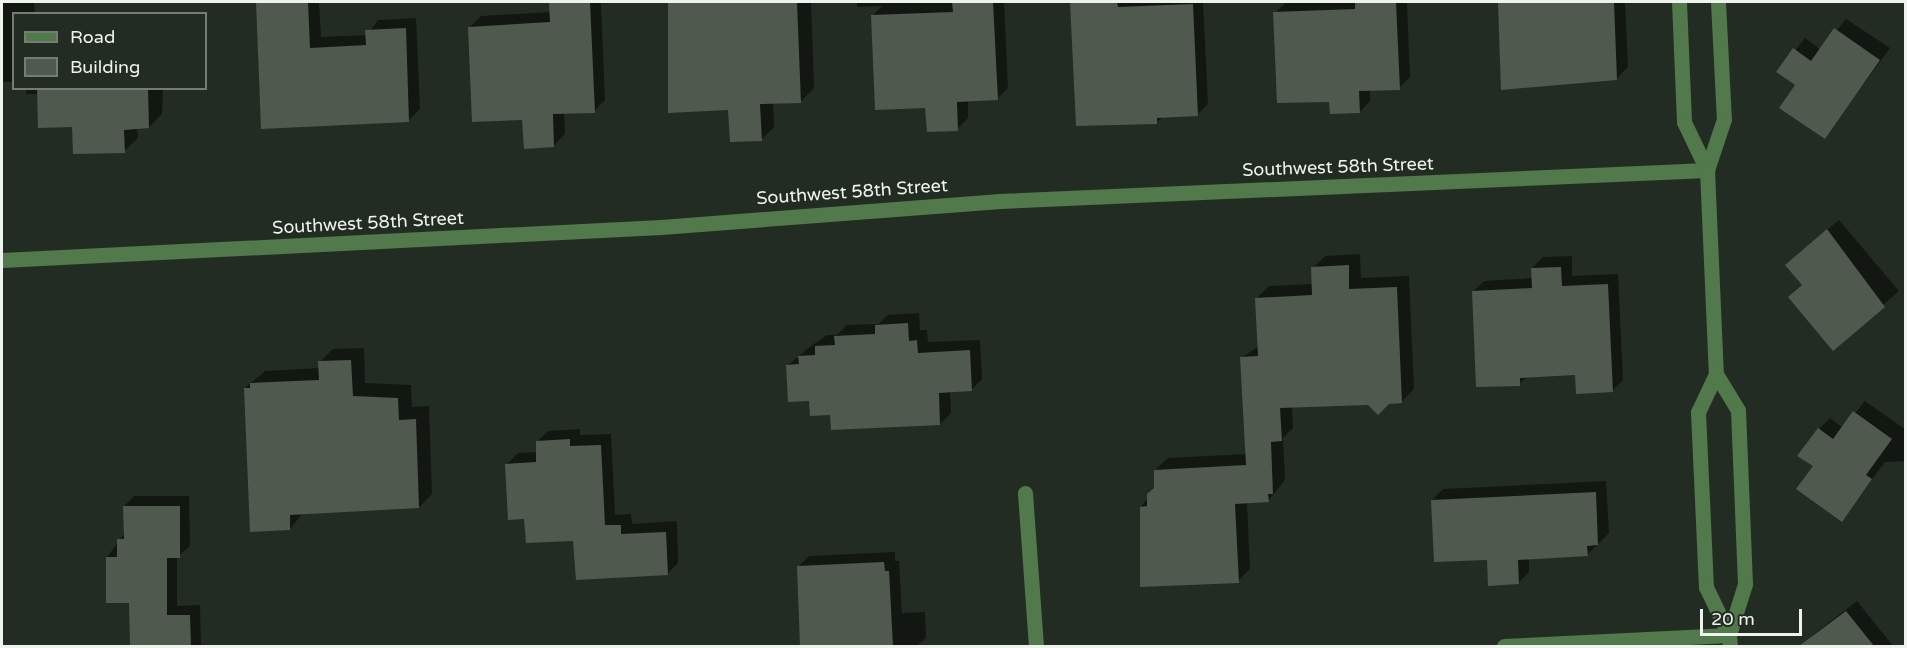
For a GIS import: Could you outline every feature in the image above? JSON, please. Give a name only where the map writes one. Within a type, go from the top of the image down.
[{"type":"street","points":[[1679,2],[1684,122],[1707,170]]},
{"type":"street","points":[[1718,2],[1724,119],[1707,170],[1716,374],[1698,412],[1706,587],[1729,641]]},
{"type":"street","name":"Southwest 58th Street","points":[[2,260],[661,227],[1000,201],[1707,170]]},
{"type":"street","points":[[1716,374],[1738,410],[1745,584],[1729,641]]},
{"type":"street","points":[[1025,493],[1036,646]]},
{"type":"street","points":[[1504,646],[1729,641]]},
{"type":"building","points":[[256,2],[308,2],[310,48],[366,45],[365,30],[406,28],[409,122],[261,129]]},
{"type":"building","points":[[590,2],[595,113],[553,114],[554,147],[524,149],[522,120],[472,122],[468,27],[550,22],[549,3]]},
{"type":"building","points":[[668,2],[797,2],[801,103],[760,104],[762,141],[730,142],[728,110],[668,113]]},
{"type":"building","points":[[952,2],[993,2],[998,100],[957,102],[958,131],[927,132],[925,108],[875,110],[871,15],[953,12]]},
{"type":"building","points":[[1070,2],[1117,2],[1118,7],[1193,4],[1198,116],[1157,118],[1157,124],[1076,126]]},
{"type":"building","points":[[1355,2],[1396,2],[1400,90],[1359,91],[1360,113],[1330,114],[1329,102],[1277,103],[1273,12],[1355,9]]},
{"type":"building","points":[[1614,2],[1617,80],[1501,90],[1498,3]]},
{"type":"building","points":[[1834,28],[1880,60],[1825,139],[1779,108],[1795,85],[1776,72],[1793,48],[1811,61]]},
{"type":"building","points":[[37,90],[148,90],[149,128],[124,130],[125,153],[73,154],[72,127],[38,128]]},
{"type":"building","points":[[1827,229],[1885,307],[1833,351],[1788,297],[1802,285],[1785,265]]},
{"type":"building","points":[[1349,265],[1349,289],[1397,287],[1402,403],[1389,404],[1378,415],[1368,405],[1280,408],[1282,441],[1271,442],[1273,494],[1268,494],[1269,502],[1235,504],[1239,583],[1140,587],[1140,507],[1147,506],[1147,494],[1154,488],[1154,470],[1246,465],[1240,357],[1258,356],[1255,298],[1312,295],[1311,267]]},
{"type":"building","points":[[1561,267],[1562,286],[1608,284],[1613,392],[1576,394],[1575,375],[1520,378],[1520,386],[1476,387],[1472,291],[1532,288],[1531,268]]},
{"type":"building","points":[[908,323],[909,341],[917,340],[918,353],[970,350],[972,391],[939,393],[940,425],[831,430],[830,415],[810,416],[809,401],[788,402],[786,365],[799,364],[798,356],[815,355],[815,346],[835,345],[834,336],[875,334],[875,325]]},
{"type":"building","points":[[351,360],[353,396],[398,398],[399,420],[416,419],[419,508],[290,515],[290,530],[250,532],[244,388],[250,388],[250,383],[319,380],[318,361]]},
{"type":"building","points":[[1853,411],[1892,439],[1866,475],[1872,479],[1842,522],[1796,489],[1813,466],[1797,456],[1818,428],[1833,439]]},
{"type":"building","points":[[570,439],[570,446],[601,445],[605,525],[621,525],[621,534],[666,532],[668,575],[576,580],[573,541],[526,543],[524,519],[508,520],[505,464],[536,462],[536,441]]},
{"type":"building","points":[[1596,492],[1598,545],[1587,546],[1588,556],[1518,560],[1519,584],[1488,586],[1487,560],[1434,562],[1431,500]]},
{"type":"building","points":[[123,506],[180,506],[180,558],[167,558],[167,615],[190,615],[191,646],[130,646],[129,603],[106,603],[106,557],[117,557],[117,539],[124,539]]},
{"type":"building","points":[[884,562],[885,571],[889,571],[893,646],[800,646],[797,566]]},
{"type":"building","points":[[1846,611],[1874,646],[1799,646]]}]
